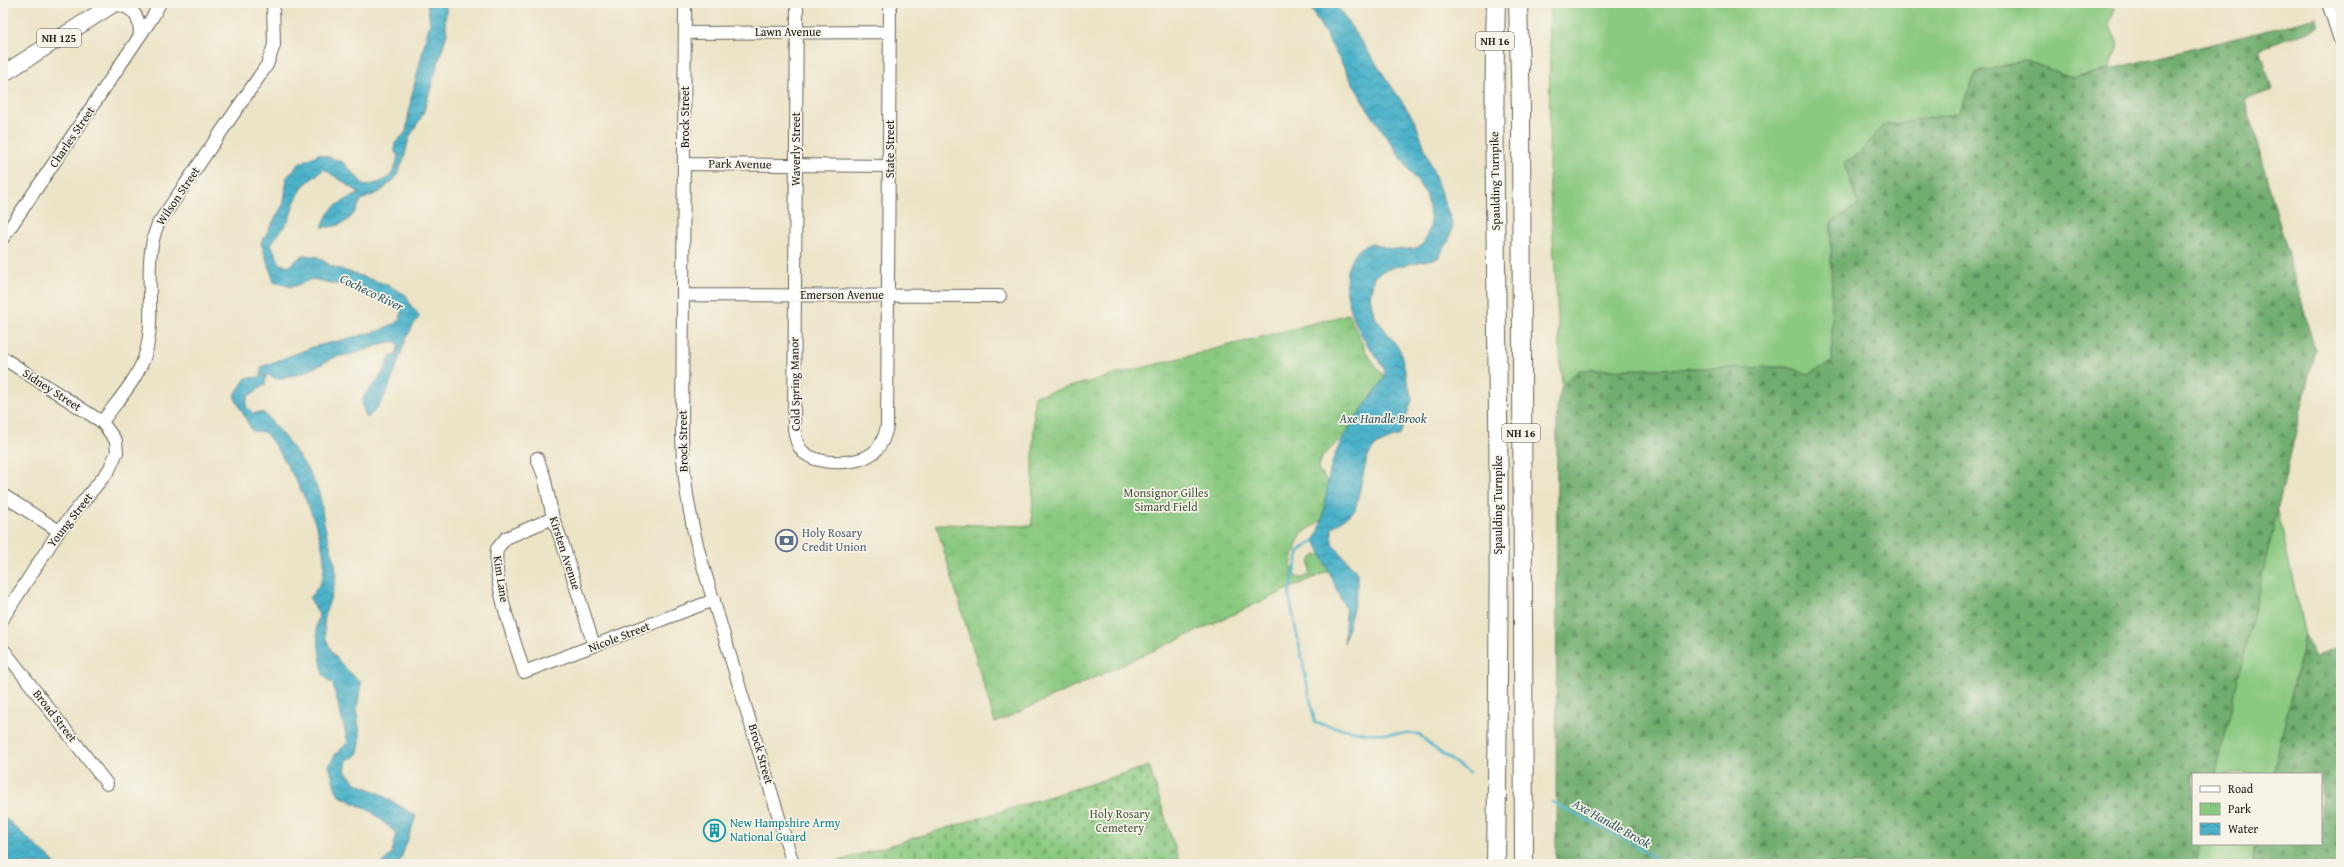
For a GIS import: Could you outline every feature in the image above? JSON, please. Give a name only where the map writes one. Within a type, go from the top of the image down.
[{"type":"highway","points":[[1484,3],[1483,46],[1494,79]]},
{"type":"highway","name":"Spaulding Turnpike","points":[[1496,3],[1494,79],[1498,433],[1496,864]]},
{"type":"highway","name":"Spaulding Turnpike","points":[[1518,3],[1521,110],[1524,864]]},
{"type":"main road","name":"NH 125","points":[[3,74],[115,3]]},
{"type":"street","points":[[115,3],[123,5],[134,11],[140,24],[140,36]]},
{"type":"street","name":"Charles Street","points":[[3,238],[140,36],[160,3]]},
{"type":"street","name":"Wilson Street","points":[[102,422],[133,379],[146,353],[149,333],[150,252],[154,233],[158,224],[267,65],[274,45],[273,3]]},
{"type":"street","name":"Brock Street","points":[[685,3],[682,437],[685,489],[691,525],[793,864]]},
{"type":"street","name":"Waverly Street","points":[[794,295],[797,3]]},
{"type":"street","name":"State Street","points":[[888,295],[890,3]]},
{"type":"street","points":[[2328,3],[2341,43]]},
{"type":"street","name":"Lawn Avenue","points":[[685,33],[890,32]]},
{"type":"street","name":"Park Avenue","points":[[685,164],[890,166]]},
{"type":"street","name":"Emerson Avenue","points":[[684,295],[1000,296]]},
{"type":"street","name":"Cold Spring Manor","points":[[794,295],[794,429],[796,439],[802,451],[811,457],[824,460],[845,461],[865,458],[874,452],[885,436],[887,426],[888,295]]},
{"type":"street","name":"Sidney Street","points":[[3,358],[102,422]]},
{"type":"street","name":"Young Street","points":[[3,618],[59,531],[91,493],[114,462],[117,452],[116,441],[102,422]]},
{"type":"street","name":"Kirsten Avenue","points":[[537,458],[544,476],[553,518],[564,545],[594,646]]},
{"type":"street","points":[[3,495],[59,531]]},
{"type":"street","name":"Kim Lane","points":[[524,672],[504,600],[497,566],[496,549],[510,536],[553,518]]},
{"type":"street","name":"Nicole Street","points":[[524,672],[714,600]]},
{"type":"street","name":"Broad Street","points":[[3,649],[107,784]]},
{"type":"green space","points":[[1550,3],[2098,3],[2115,9],[2109,24],[2119,46],[2109,69],[2074,78],[2024,60],[1976,73],[1958,113],[1882,126],[1862,151],[1844,164],[1859,204],[1831,223],[1832,362],[1809,374],[1787,367],[1580,370],[1562,385],[1549,174]]},
{"type":"green space","points":[[2317,18],[2319,27],[2260,49],[2272,90],[2245,100],[2315,350],[2216,773],[2192,773],[2192,845],[2200,845],[2196,864],[1556,864],[1557,406],[1562,385],[1580,370],[1787,367],[1809,374],[1832,362],[1831,223],[1859,204],[1844,164],[1862,151],[1882,126],[1958,113],[1976,74],[2024,60],[2074,78]]},
{"type":"green space","name":"Monsignor Gilles Simard Field","points":[[1349,314],[1367,354],[1390,384],[1349,431],[1322,457],[1318,470],[1329,483],[1332,506],[1322,520],[1302,534],[1297,543],[1291,565],[1294,575],[1299,578],[1303,578],[1310,574],[1310,560],[1316,555],[1325,555],[1337,567],[995,723],[936,524],[1032,526],[1034,396]]},
{"type":"green space","points":[[2277,507],[2305,636],[2273,773],[2216,773]]},
{"type":"green space","points":[[2305,636],[2315,656],[2341,646],[2341,864],[2252,864],[2256,845],[2322,845],[2322,773],[2273,773]]},
{"type":"green space","name":"Holy Rosary Cemetery","points":[[1149,766],[1180,864],[829,864]]},
{"type":"green space","points":[[2200,845],[2256,845],[2252,864],[2196,864]]},
{"type":"water","name":"Cocheco River","points":[[427,3],[447,3],[445,21],[447,33],[423,114],[409,138],[404,159],[395,179],[380,192],[361,200],[355,212],[346,221],[336,226],[322,227],[325,219],[332,209],[360,193],[324,169],[304,185],[294,203],[289,220],[271,244],[280,264],[289,266],[303,255],[318,257],[331,266],[385,284],[406,295],[411,306],[420,316],[406,341],[385,396],[377,408],[367,418],[362,404],[363,399],[368,390],[382,375],[390,357],[396,355],[399,346],[395,341],[384,343],[357,353],[335,357],[304,373],[277,379],[266,374],[265,385],[248,396],[246,406],[253,413],[264,413],[309,471],[320,496],[324,523],[336,570],[334,586],[324,620],[324,631],[331,650],[337,659],[361,682],[357,706],[360,734],[359,750],[357,755],[347,760],[345,771],[356,783],[377,792],[416,816],[399,864],[381,864],[392,853],[396,833],[372,812],[340,796],[336,790],[329,766],[335,755],[348,742],[333,685],[323,675],[316,627],[319,615],[310,598],[323,577],[324,561],[321,542],[315,522],[296,481],[275,446],[265,432],[252,431],[234,396],[246,378],[261,377],[261,367],[313,347],[378,331],[400,321],[401,309],[379,298],[336,284],[312,279],[292,287],[274,282],[261,243],[284,203],[287,177],[300,163],[319,154],[343,162],[365,186],[388,178],[394,170],[398,156],[395,152],[395,143],[406,132],[411,99],[430,22]]},
{"type":"water","name":"Axe Handle Brook","points":[[1308,3],[1335,3],[1415,121],[1453,226],[1448,242],[1438,258],[1388,269],[1374,276],[1370,296],[1374,315],[1400,350],[1412,400],[1400,435],[1375,446],[1367,458],[1355,510],[1332,528],[1332,543],[1357,573],[1357,591],[1344,644],[1346,610],[1315,540],[1322,520],[1334,457],[1351,425],[1385,377],[1381,362],[1365,341],[1351,311],[1348,300],[1346,277],[1348,267],[1356,252],[1370,244],[1376,244],[1394,249],[1418,248],[1424,242],[1431,224],[1427,196],[1365,105]]},
{"type":"water","points":[[3,816],[55,864],[11,864],[3,857]]},
{"type":"waterway","name":"Axe Handle Brook","points":[[1315,540],[1299,551],[1289,595],[1315,723],[1365,733],[1419,734],[1434,748],[1469,773]]},
{"type":"waterway","name":"Axe Handle Brook","points":[[1552,802],[1637,846],[1661,864]]},
{"type":"place","name":"Holy Rosary Credit Union","points":[[786,540]]},
{"type":"place","name":"New Hampshire Army National Guard","points":[[714,830]]}]
